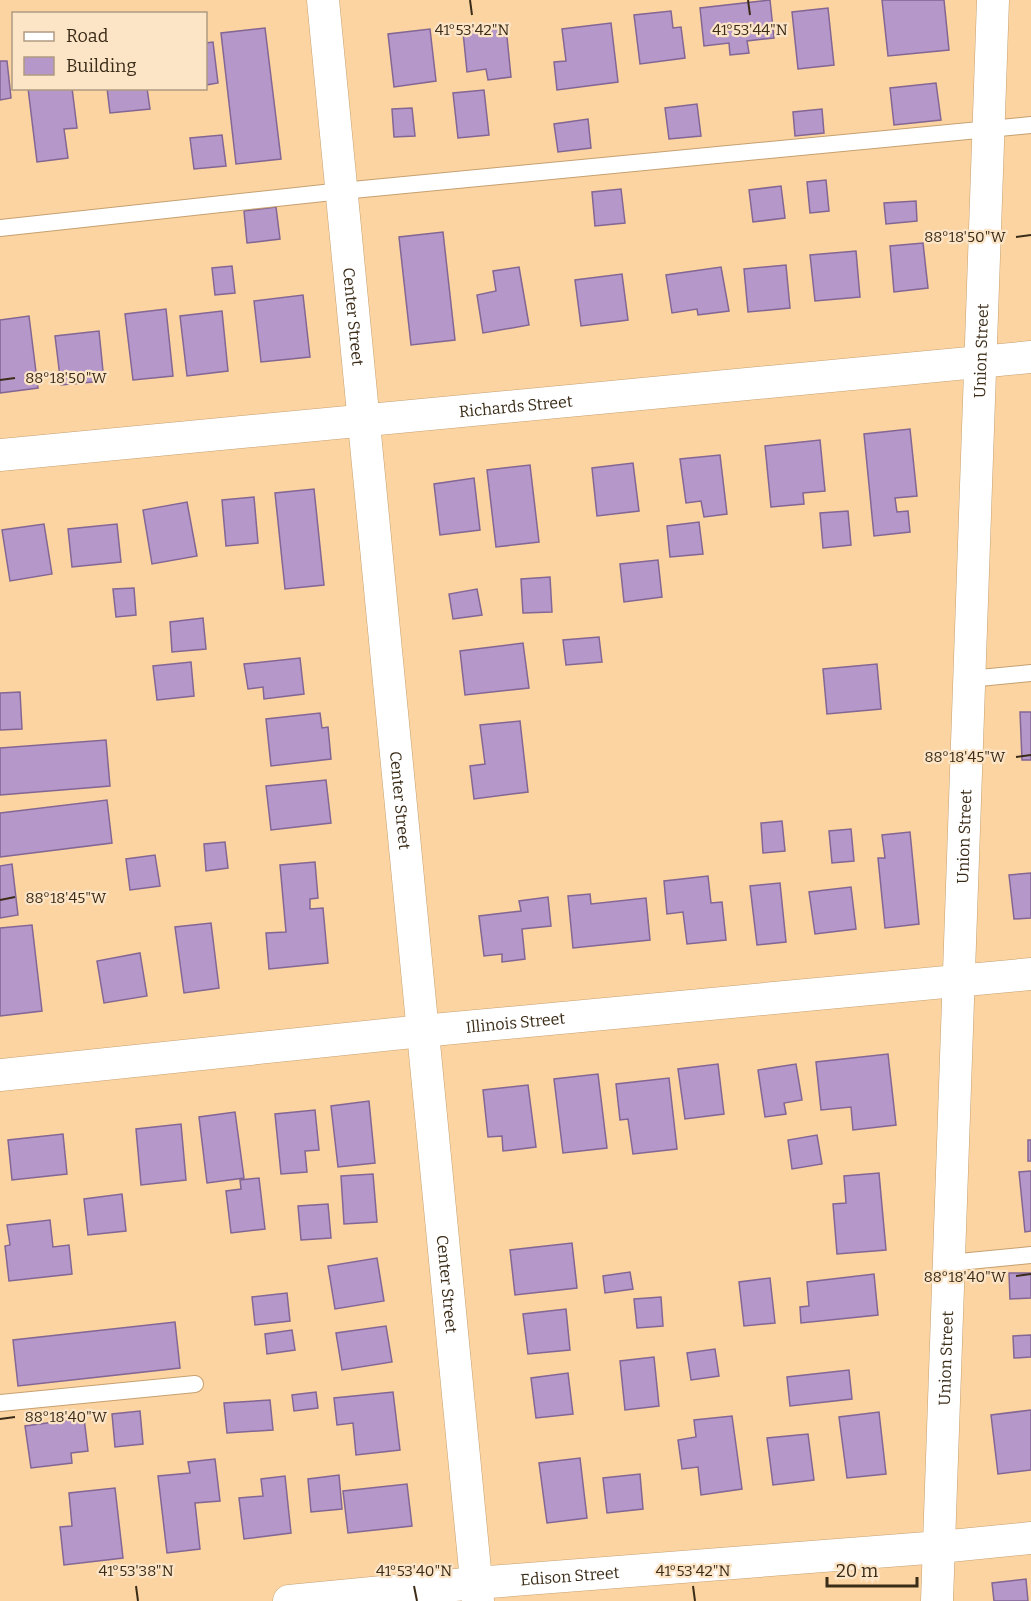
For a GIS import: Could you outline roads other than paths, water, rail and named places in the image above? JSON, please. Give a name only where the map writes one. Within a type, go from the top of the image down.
[{"type":"street","name":"Center Street","points":[[323,0],[477,1592]]},
{"type":"street","name":"Union Street","points":[[938,1601],[993,0]]},
{"type":"street","name":"Richards Street","points":[[0,455],[1031,357]]},
{"type":"street","name":"Illinois Street","points":[[0,1075],[422,1031],[1031,974]]},
{"type":"street","name":"Edison Street","points":[[289,1601],[477,1592],[1031,1538]]},
{"type":"lane","points":[[0,228],[342,191],[1031,125]]},
{"type":"lane","points":[[969,679],[1031,673]]},
{"type":"lane","points":[[949,1263],[1031,1255]]},
{"type":"lane","points":[[0,1403],[195,1384]]}]
